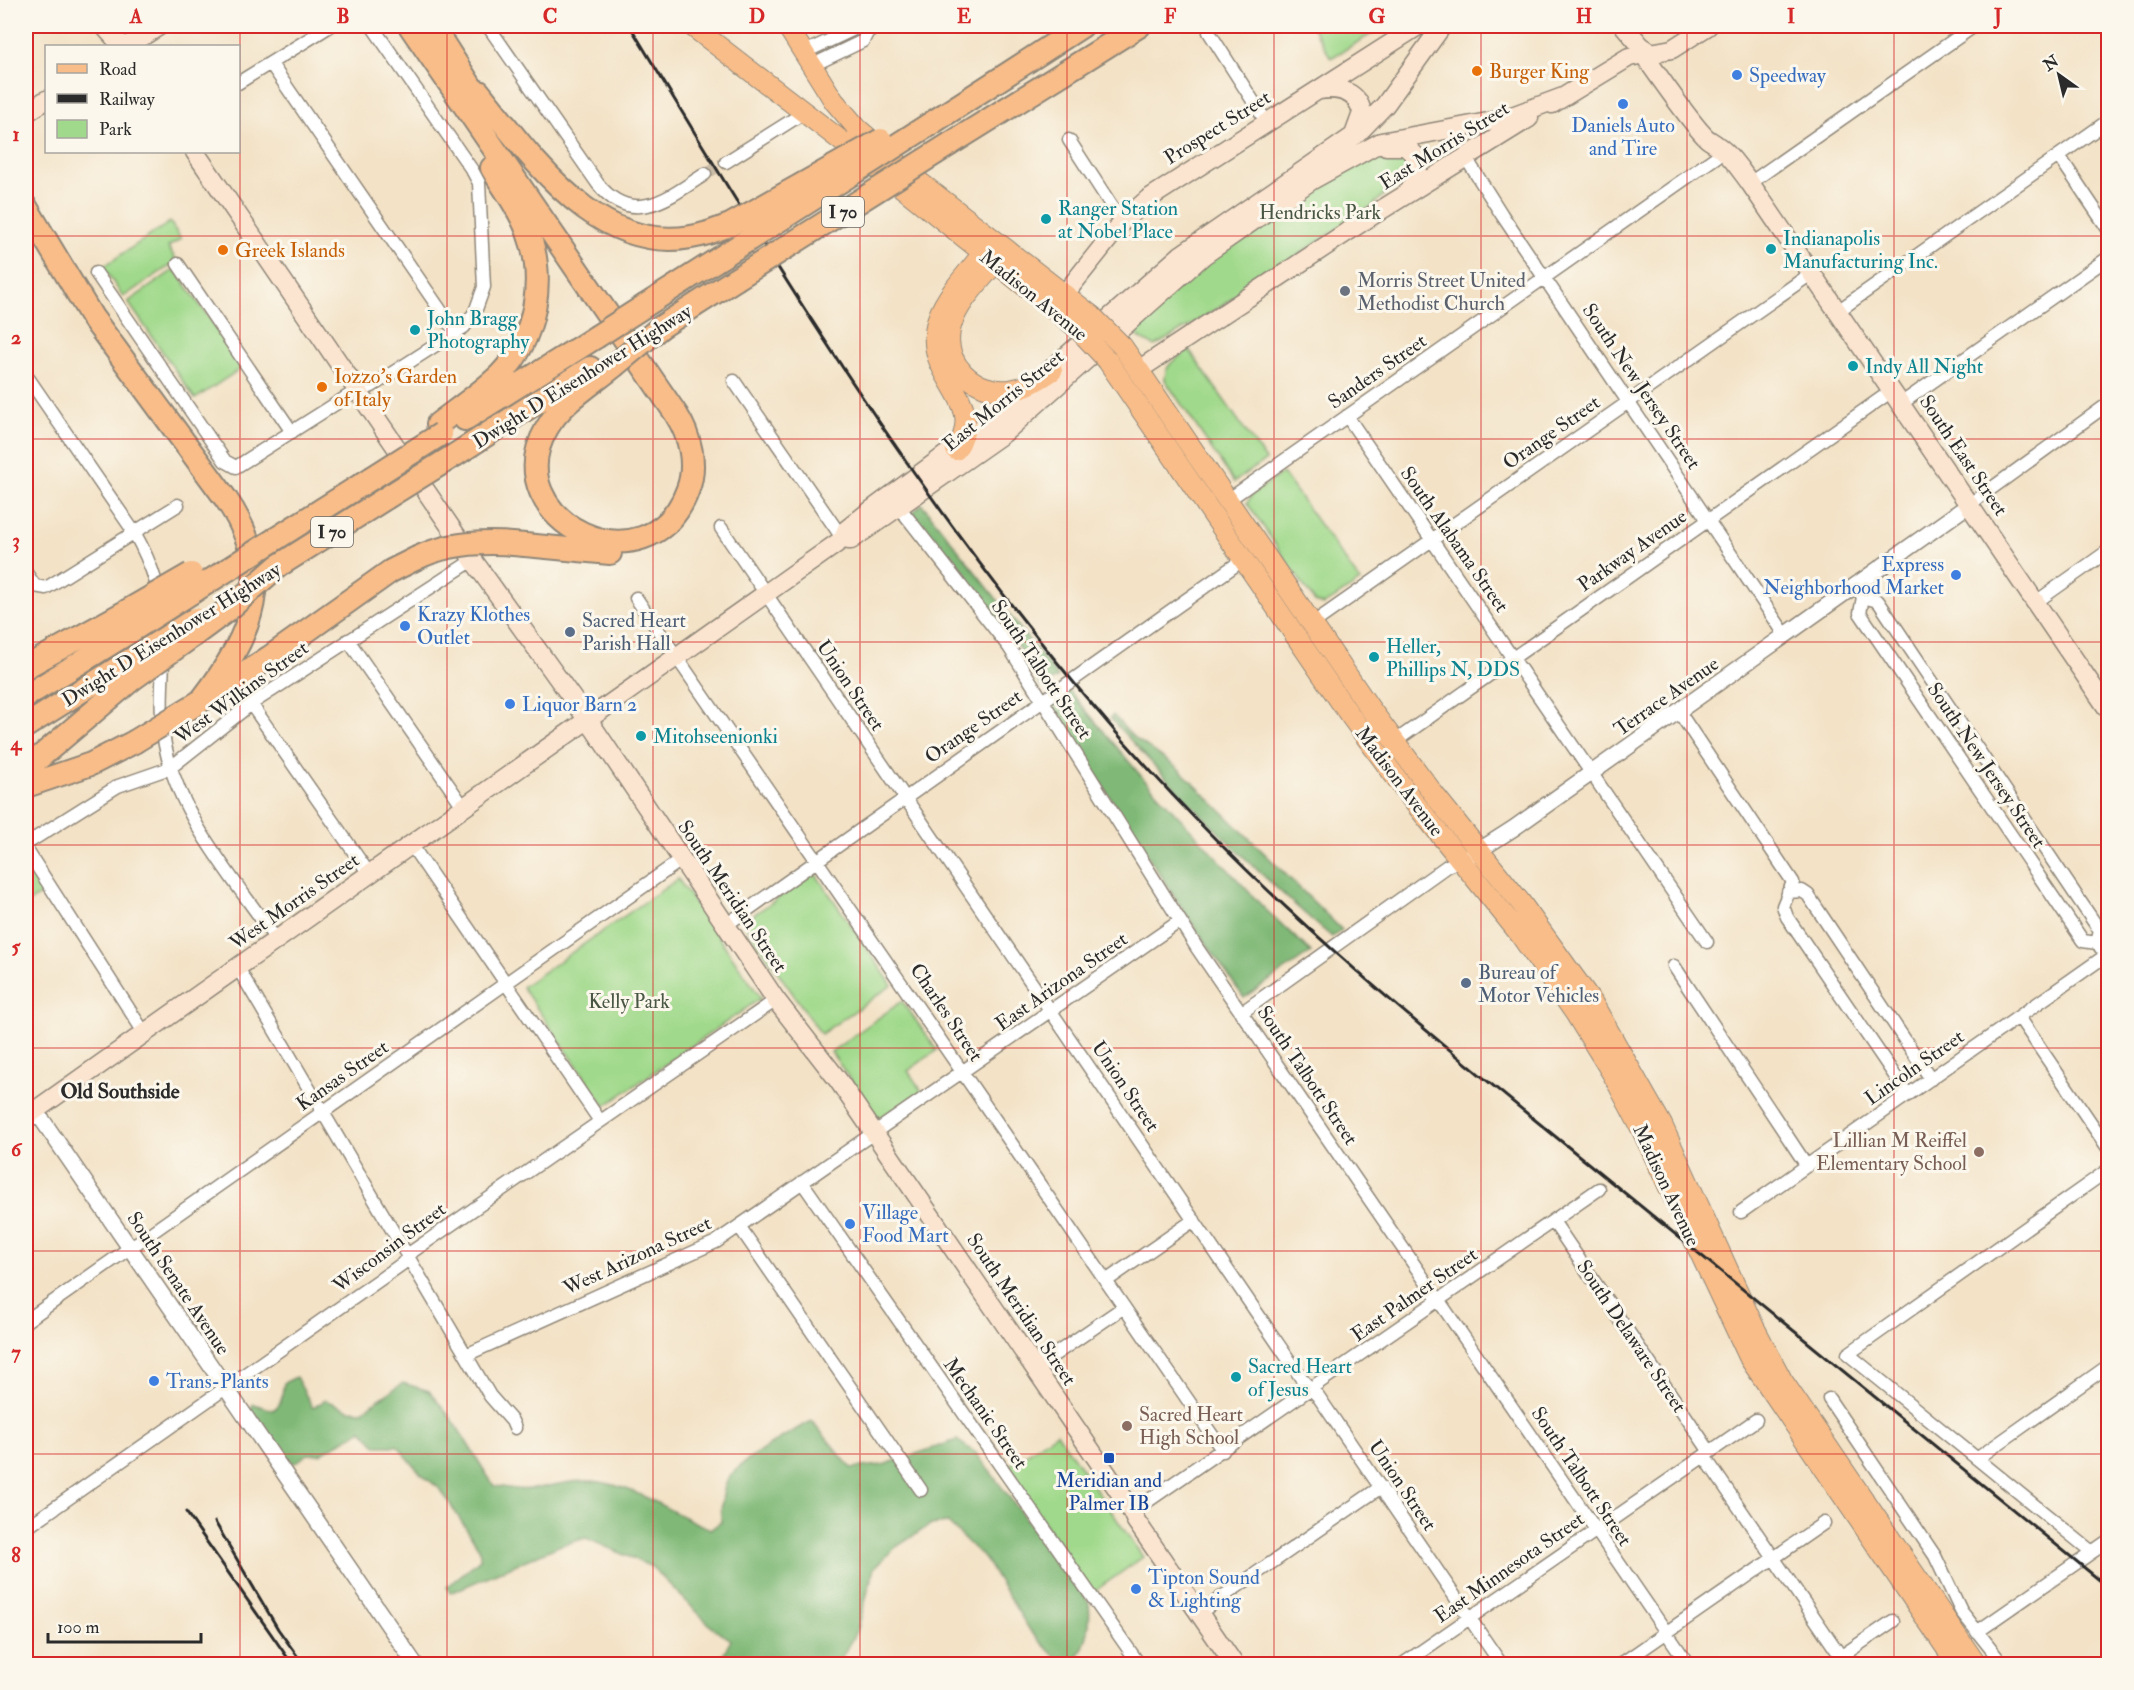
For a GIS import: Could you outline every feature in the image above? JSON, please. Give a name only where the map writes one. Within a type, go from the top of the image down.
[{"type":"highway","name":"Dwight D Eisenhower Highway","points":[[26,696],[129,621],[381,472],[440,429],[596,337],[723,256],[922,123],[992,83],[1082,26]]},
{"type":"highway","name":"Dwight D Eisenhower Highway","points":[[26,726],[131,669],[195,627],[278,566],[611,361],[736,279],[1138,26]]},
{"type":"highway","points":[[420,30],[462,70],[534,160],[583,208],[599,219],[639,237],[687,238],[730,225],[922,123]]},
{"type":"highway","points":[[420,30],[679,418],[687,436],[692,459],[690,482],[675,513],[664,524],[644,536],[612,542],[580,534],[558,517],[544,498],[537,466],[542,438],[556,414],[611,361]]},
{"type":"highway","points":[[420,30],[523,220],[533,248],[537,277],[534,308],[514,357],[490,384],[440,429]]},
{"type":"highway","points":[[26,786],[67,773],[134,742],[270,657],[400,566],[417,558],[444,549],[472,544],[525,545],[615,554],[643,549],[660,541],[675,531],[692,510],[702,482],[703,454],[699,435],[689,414],[524,171],[462,70]]},
{"type":"highway","points":[[26,207],[80,299],[226,499],[245,532],[255,577],[250,616],[234,656],[201,700]]},
{"type":"highway","points":[[26,667],[129,621]]},
{"type":"highway","points":[[26,769],[131,669]]},
{"type":"main road","points":[[104,26],[121,45]]},
{"type":"main road","points":[[129,45],[159,26]]},
{"type":"main road","name":"Madison Avenue","points":[[692,26],[989,257],[1122,346],[1140,369],[1394,742],[1553,945],[1604,1022],[1662,1125],[1763,1345],[1782,1380],[1976,1665]]},
{"type":"main road","points":[[788,26],[809,59]]},
{"type":"main road","name":"Prospect Street","points":[[1064,295],[1122,222],[1157,191],[1319,90],[1330,80],[1414,26]]},
{"type":"main road","name":"East Morris Street","points":[[588,720],[843,539],[846,530],[956,450],[1052,370],[1181,255],[1235,215],[1350,139],[1379,113],[1442,26]]},
{"type":"main road","name":"South East Street","points":[[1624,26],[1647,51],[1648,62],[1708,140],[1720,146],[1750,183],[2109,709]]},
{"type":"main road","name":"East Morris Street","points":[[1140,369],[1404,196],[1629,57],[1647,51],[1672,49],[1708,26]]},
{"type":"main road","name":"Madison Avenue","points":[[809,59],[834,101],[857,128],[922,184],[1064,295],[1085,322],[1107,360],[1349,714],[1508,919],[1575,1013],[1638,1123],[1731,1323],[1755,1367],[1957,1665]]},
{"type":"main road","points":[[1319,90],[1340,89],[1348,92],[1358,101],[1361,118],[1350,139]]},
{"type":"main road","name":"East Morris Street","points":[[843,539],[851,540],[1004,433],[1212,249],[1267,209],[1347,158],[1389,140],[1504,119],[1563,97]]},
{"type":"main road","points":[[26,113],[45,101]]},
{"type":"main road","points":[[1347,158],[1400,144],[1412,150],[1418,160],[1418,176],[1404,196]]},
{"type":"main road","name":"South Meridian Street","points":[[196,153],[473,560],[588,720],[776,1000],[875,1133],[1234,1665]]},
{"type":"main road","points":[[989,257],[955,315],[949,339],[955,363],[971,381],[998,390],[1021,388],[1052,370]]},
{"type":"main road","points":[[956,450],[965,436],[966,414],[939,365],[934,335],[942,310],[989,257]]},
{"type":"main road","name":"West Morris Street","points":[[28,1112],[145,1034],[588,720]]},
{"type":"street","points":[[240,82],[330,26]]},
{"type":"street","points":[[96,273],[225,461],[232,466],[240,466],[456,333],[475,312],[483,287],[478,180],[372,26]]},
{"type":"street","points":[[488,26],[600,187],[618,201],[638,207],[651,206],[664,201],[705,174]]},
{"type":"street","points":[[809,59],[863,41],[868,31],[882,26]]},
{"type":"street","points":[[1750,183],[1974,26]]},
{"type":"street","points":[[1209,32],[1267,123]]},
{"type":"street","points":[[271,64],[456,333]]},
{"type":"street","points":[[726,162],[805,112]]},
{"type":"street","points":[[1838,311],[2109,121]]},
{"type":"street","points":[[1069,140],[1122,222]]},
{"type":"street","name":"Sanders Street","points":[[1228,500],[1544,277],[1720,146]]},
{"type":"street","points":[[2059,156],[2109,229]]},
{"type":"street","name":"South New Jersey Street","points":[[1466,158],[1786,636]]},
{"type":"street","name":"Parkway Avenue","points":[[1394,742],[1710,520],[2109,258]]},
{"type":"street","points":[[178,264],[292,432]]},
{"type":"street","name":"Orange Street","points":[[1312,624],[1812,273]]},
{"type":"street","points":[[26,375],[134,532],[153,573],[163,624],[162,720],[170,768],[190,814],[277,941]]},
{"type":"street","points":[[734,381],[843,539]]},
{"type":"street","name":"Terrace Avenue","points":[[1241,1013],[1447,866],[1479,851],[1786,636],[1860,592],[1970,504],[2109,404]]},
{"type":"street","name":"South Alabama Street","points":[[1347,416],[1707,942]]},
{"type":"street","points":[[26,573],[39,589],[46,588],[178,505]]},
{"type":"street","name":"South Talbott Street","points":[[899,507],[1009,648],[1180,921],[1241,1013],[1688,1665]]},
{"type":"street","name":"Union Street","points":[[720,528],[1304,1382],[1312,1389],[1381,1487],[1501,1665]]},
{"type":"street","points":[[2036,602],[2109,551]]},
{"type":"street","name":"Orange Street","points":[[726,925],[1244,559]]},
{"type":"street","name":"West Wilkins Street","points":[[26,847],[118,786],[170,768],[251,704],[473,560]]},
{"type":"street","name":"South New Jersey Street","points":[[2097,943],[2100,931],[1878,601],[1860,592],[1860,613],[2083,941],[2097,943],[2107,954]]},
{"type":"street","name":"Charles Street","points":[[636,598],[1223,1451]]},
{"type":"street","points":[[348,640],[465,809]]},
{"type":"street","points":[[251,704],[370,875]]},
{"type":"street","points":[[1679,712],[1793,882],[1783,906],[1787,917],[1908,1095]]},
{"type":"street","points":[[412,846],[600,1121]]},
{"type":"street","points":[[26,847],[145,1034]]},
{"type":"street","name":"Kansas Street","points":[[26,1321],[681,860]]},
{"type":"street","points":[[1788,892],[1802,891],[1808,895],[1931,1079]]},
{"type":"street","name":"East Arizona Street","points":[[875,1133],[1180,921]]},
{"type":"street","name":"Lincoln Street","points":[[1741,1212],[2107,954]]},
{"type":"street","points":[[1674,966],[1807,1166]]},
{"type":"street","points":[[238,968],[466,1355],[494,1401],[512,1420],[515,1428]]},
{"type":"street","name":"Wisconsin Street","points":[[26,1528],[402,1264],[408,1256],[776,1000]]},
{"type":"street","points":[[2019,1017],[2109,1148]]},
{"type":"street","name":"South Senate Avenue","points":[[28,1112],[43,1121],[415,1665]]},
{"type":"street","name":"West Arizona Street","points":[[466,1355],[710,1245],[875,1133]]},
{"type":"street","points":[[2092,1552],[1848,1354],[2109,1170]]},
{"type":"street","name":"Mechanic Street","points":[[802,1182],[1139,1665]]},
{"type":"street","name":"East Palmer Street","points":[[1132,1512],[1599,1189]]},
{"type":"street","points":[[1106,1281],[1194,1220]]},
{"type":"street","name":"South Delaware Street","points":[[1553,1221],[1773,1558],[1844,1661]]},
{"type":"street","points":[[739,1226],[921,1490]]},
{"type":"street","points":[[1035,1368],[1124,1307]]},
{"type":"street","points":[[1978,1458],[2109,1366]]},
{"type":"street","points":[[1829,1399],[1935,1556],[1961,1611],[2003,1665]]},
{"type":"street","name":"East Minnesota Street","points":[[1403,1665],[1756,1420]]},
{"type":"street","points":[[1199,1613],[1381,1487]]},
{"type":"street","points":[[1621,1665],[1824,1523]]},
{"type":"street","points":[[1977,1632],[2109,1540]]},
{"type":"street","points":[[1830,1665],[1844,1661],[1893,1621]]},
{"type":"green space","points":[[1318,26],[1385,26],[1331,58],[1313,28]]},
{"type":"green space","name":"Hendricks Park","points":[[1395,153],[1406,157],[1409,171],[1372,206],[1203,318],[1155,346],[1142,340],[1131,329],[1213,257],[1273,212],[1336,173],[1371,157]]},
{"type":"green space","points":[[170,222],[181,239],[168,247],[177,261],[123,297],[103,267]]},
{"type":"green space","points":[[175,269],[243,367],[195,399],[128,302]]},
{"type":"green space","points":[[1189,350],[1266,460],[1234,482],[1165,380],[1169,365]]},
{"type":"green space","points":[[1283,473],[1360,581],[1324,605],[1315,602],[1247,503],[1253,493]]},
{"type":"green space","points":[[922,504],[1058,677],[1041,688],[1033,671],[1001,623],[911,514]]},
{"type":"green space","points":[[1067,688],[1142,777],[1264,908],[1311,952],[1244,998],[1183,910],[1049,702]]},
{"type":"green space","points":[[1113,715],[1131,735],[1179,769],[1342,930],[1332,937],[1302,912],[1163,775],[1110,718]]},
{"type":"green space","points":[[26,864],[44,892],[26,904]]},
{"type":"green space","points":[[815,873],[892,985],[821,1034],[743,922]]},
{"type":"green space","name":"Kelly Park","points":[[678,879],[761,998],[605,1106],[522,987]]},
{"type":"green space","points":[[902,1001],[937,1050],[908,1071],[923,1093],[880,1123],[831,1052]]},
{"type":"green space","points":[[296,1377],[313,1408],[325,1400],[349,1410],[362,1411],[403,1383],[429,1391],[454,1422],[494,1486],[527,1489],[591,1481],[616,1485],[711,1529],[721,1522],[727,1480],[736,1469],[781,1438],[812,1421],[851,1468],[883,1465],[957,1440],[976,1453],[1089,1603],[1090,1618],[1086,1640],[1076,1659],[1059,1661],[1031,1632],[985,1559],[948,1523],[930,1525],[896,1547],[874,1568],[858,1628],[838,1664],[712,1664],[724,1653],[731,1640],[712,1627],[652,1567],[586,1538],[561,1545],[450,1593],[447,1587],[480,1559],[480,1550],[441,1490],[420,1473],[398,1446],[377,1446],[362,1430],[320,1454],[308,1454],[295,1463],[285,1461],[250,1412],[253,1404],[273,1410],[277,1407],[281,1402],[284,1383]]},
{"type":"green space","points":[[1057,1433],[1143,1557],[1092,1593],[1006,1468]]},
{"type":"tunnel","points":[[705,174],[726,162]]},
{"type":"railway","points":[[630,26],[815,325],[947,519],[1017,612],[1091,703],[1169,791],[1263,886],[1362,976],[1515,1104],[2108,1587]]},
{"type":"railway","points":[[186,1512],[292,1664]]},
{"type":"railway","points":[[215,1522],[278,1629],[303,1664]]},
{"type":"place","name":"Burger King","points":[[1477,71]]},
{"type":"place","name":"Speedway","points":[[1737,75]]},
{"type":"place","name":"Daniels Auto and Tire","points":[[1623,104]]},
{"type":"place","name":"Ranger Station at Nobel Place","points":[[1046,219]]},
{"type":"place","name":"Indianapolis Manufacturing Inc.","points":[[1771,249]]},
{"type":"place","name":"Greek Islands","points":[[223,250]]},
{"type":"place","name":"Morris Street United Methodist Church","points":[[1345,291]]},
{"type":"place","name":"John Bragg Photography","points":[[415,330]]},
{"type":"place","name":"Indy All Night","points":[[1853,366]]},
{"type":"place","name":"Iozzo's Garden of Italy","points":[[322,387]]},
{"type":"place","name":"Express Neighborhood Market","points":[[1956,575]]},
{"type":"place","name":"Krazy Klothes Outlet","points":[[405,626]]},
{"type":"place","name":"Sacred Heart Parish Hall","points":[[570,632]]},
{"type":"place","name":"Heller, Phillips N, DDS","points":[[1374,657]]},
{"type":"place","name":"Liquor Barn 2","points":[[510,704]]},
{"type":"place","name":"Mitohseenionki","points":[[641,736]]},
{"type":"place","name":"Bureau of Motor Vehicles","points":[[1466,983]]},
{"type":"place","name":"Lillian M Reiffel Elementary School","points":[[1979,1152]]},
{"type":"place","name":"Village Food Mart","points":[[850,1224]]},
{"type":"place","name":"Sacred Heart of Jesus","points":[[1236,1377]]},
{"type":"place","name":"Trans-Plants","points":[[154,1381]]},
{"type":"place","name":"Sacred Heart High School","points":[[1127,1426]]},
{"type":"place","name":"Meridian and Palmer IB","points":[[1109,1458]]},
{"type":"place","name":"Tipton Sound & Lighting","points":[[1136,1589]]},
{"type":"district","name":"Old Southside","points":[[120,1091]]}]
